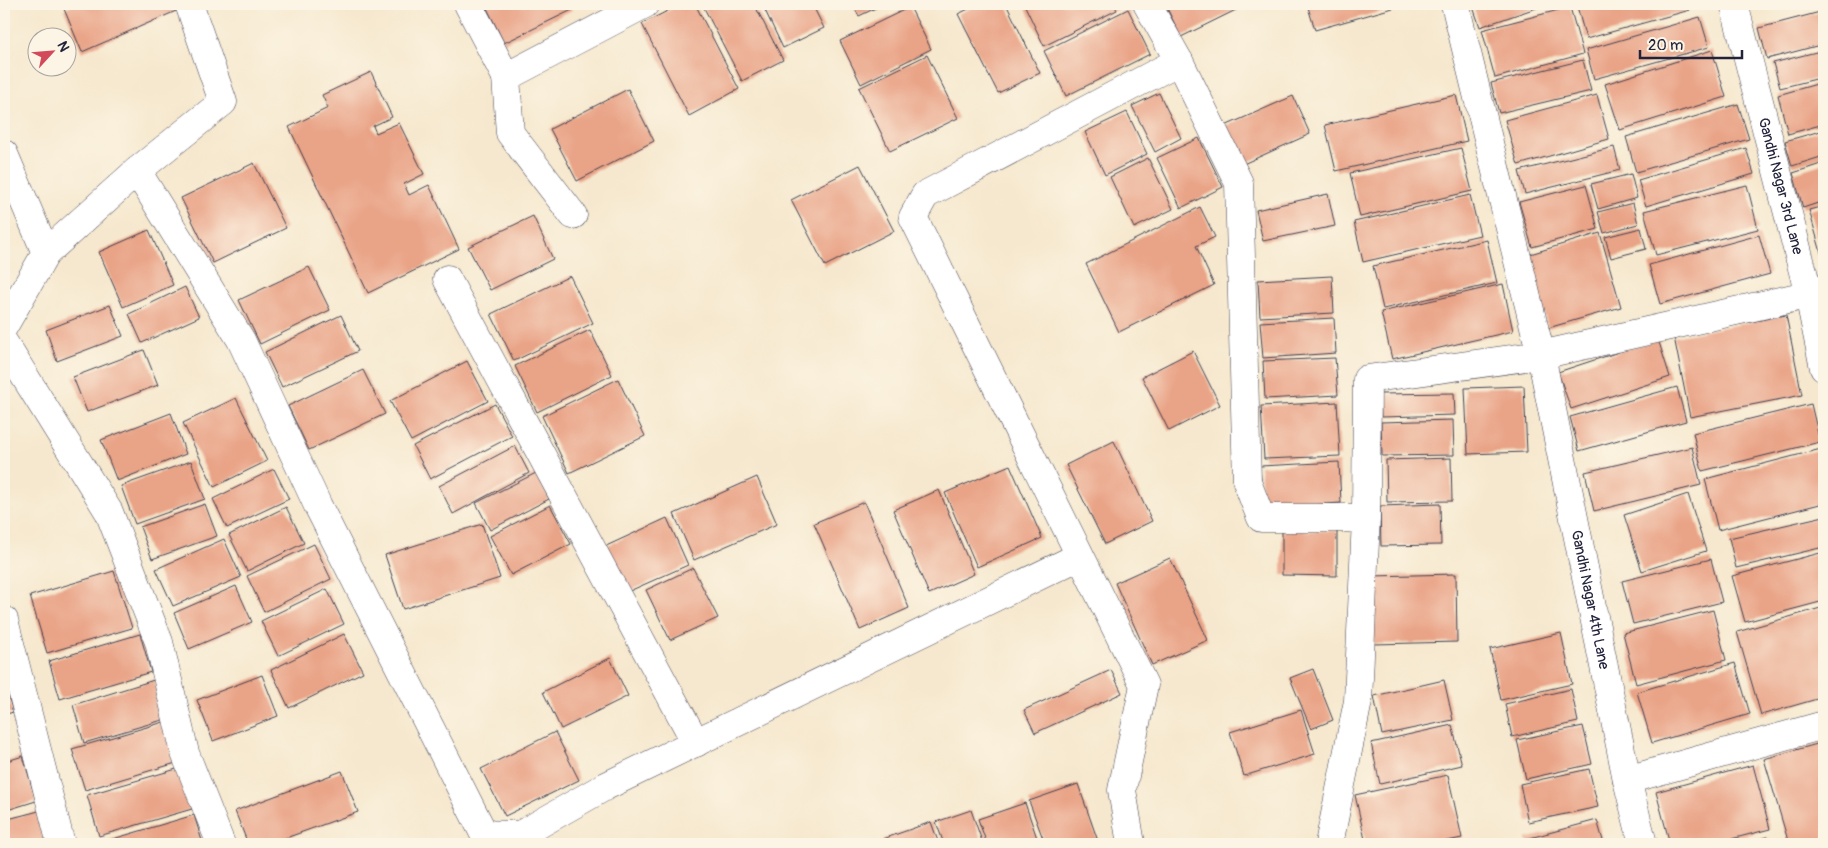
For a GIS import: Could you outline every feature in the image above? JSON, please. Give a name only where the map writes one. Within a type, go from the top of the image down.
[{"type":"street","points":[[4,326],[46,253],[137,171],[223,102],[189,4]]},
{"type":"street","points":[[468,4],[506,77],[510,133],[573,215]]},
{"type":"street","points":[[506,77],[645,4]]},
{"type":"street","points":[[1146,4],[1179,61],[1239,183],[1247,482],[1261,518],[1366,518]]},
{"type":"street","name":"Gandhi Nagar 4th Lane","points":[[1455,4],[1541,355],[1627,780],[1643,844]]},
{"type":"street","name":"Gandhi Nagar 3rd Lane","points":[[1734,4],[1816,293],[1824,368]]},
{"type":"street","points":[[1132,844],[1122,790],[1144,685],[913,216],[925,195],[1179,61]]},
{"type":"street","points":[[4,154],[46,253]]},
{"type":"street","points":[[137,171],[241,340],[318,506],[484,834],[525,839],[606,786],[1080,556]]},
{"type":"street","points":[[448,279],[696,742]]},
{"type":"street","points":[[1329,844],[1358,701],[1366,518],[1367,379],[1541,355],[1816,293]]},
{"type":"street","points":[[4,343],[109,512],[159,642],[185,752],[221,844]]},
{"type":"street","points":[[4,620],[61,844]]},
{"type":"street","points":[[1627,780],[1824,725]]},
{"type":"building","points":[[76,4],[173,4],[176,11],[82,52],[78,42],[78,28],[72,28],[64,9]]},
{"type":"building","points":[[485,4],[568,4],[572,10],[504,43]]},
{"type":"building","points":[[681,4],[695,4],[739,89],[689,116],[642,24]]},
{"type":"building","points":[[702,4],[754,4],[783,60],[742,81]]},
{"type":"building","points":[[762,4],[812,4],[824,28],[783,48]]},
{"type":"building","points":[[852,4],[884,4],[859,16]]},
{"type":"building","points":[[979,4],[1006,4],[1040,73],[998,93],[958,14]]},
{"type":"building","points":[[1028,4],[1114,4],[1117,10],[1044,46],[1025,6]]},
{"type":"building","points":[[1165,4],[1248,4],[1181,37]]},
{"type":"building","points":[[1307,4],[1407,4],[1315,30]]},
{"type":"building","points":[[1472,4],[1548,4],[1480,27]]},
{"type":"building","points":[[1586,4],[1688,4],[1690,10],[1586,39],[1577,6]]},
{"type":"building","points":[[910,7],[931,49],[861,84],[840,41]]},
{"type":"building","points":[[1570,7],[1583,54],[1495,78],[1482,30]]},
{"type":"building","points":[[1128,9],[1150,54],[1066,96],[1044,51]]},
{"type":"building","points":[[1824,11],[1824,44],[1767,59],[1759,28]]},
{"type":"building","points":[[1700,17],[1709,47],[1594,79],[1586,50]]},
{"type":"building","points":[[1712,50],[1726,97],[1620,130],[1605,84]]},
{"type":"building","points":[[1824,50],[1824,77],[1780,88],[1773,63]]},
{"type":"building","points":[[927,55],[958,118],[890,151],[859,88]]},
{"type":"building","points":[[1583,60],[1591,91],[1499,113],[1491,83]]},
{"type":"building","points":[[371,72],[392,117],[373,126],[376,133],[399,123],[424,174],[404,184],[409,195],[429,185],[459,249],[368,293],[289,127],[328,108],[322,95]]},
{"type":"building","points":[[1824,82],[1824,124],[1788,134],[1778,95]]},
{"type":"building","points":[[628,89],[654,141],[577,181],[550,129]]},
{"type":"building","points":[[1159,93],[1181,138],[1155,152],[1132,106]]},
{"type":"building","points":[[1456,95],[1467,141],[1336,171],[1325,125]]},
{"type":"building","points":[[1597,95],[1609,139],[1518,165],[1505,120]]},
{"type":"building","points":[[1293,96],[1310,134],[1241,165],[1225,126]]},
{"type":"building","points":[[1738,104],[1749,139],[1636,172],[1626,137]]},
{"type":"building","points":[[1127,112],[1147,154],[1105,175],[1085,132]]},
{"type":"building","points":[[1824,130],[1824,156],[1792,166],[1785,141]]},
{"type":"building","points":[[1199,138],[1223,187],[1181,208],[1157,158]]},
{"type":"building","points":[[1614,147],[1620,170],[1525,194],[1519,171]]},
{"type":"building","points":[[1461,148],[1472,191],[1360,217],[1350,173]]},
{"type":"building","points":[[1746,148],[1754,174],[1646,206],[1638,180]]},
{"type":"building","points":[[1148,158],[1173,209],[1134,228],[1110,177]]},
{"type":"building","points":[[254,163],[286,228],[213,263],[181,198]]},
{"type":"building","points":[[1824,163],[1824,201],[1803,208],[1793,173]]},
{"type":"building","points":[[860,165],[894,231],[825,266],[791,200]]},
{"type":"building","points":[[1631,174],[1637,198],[1598,209],[1591,184]]},
{"type":"building","points":[[1586,185],[1598,229],[1532,247],[1519,202]]},
{"type":"building","points":[[1747,185],[1758,229],[1656,255],[1644,211]]},
{"type":"building","points":[[1328,194],[1335,226],[1263,241],[1256,210]]},
{"type":"building","points":[[1470,195],[1480,235],[1363,262],[1354,222]]},
{"type":"building","points":[[1633,203],[1638,224],[1604,233],[1598,212]]},
{"type":"building","points":[[1824,206],[1824,256],[1822,256],[1809,210]]},
{"type":"building","points":[[1200,207],[1215,237],[1196,246],[1214,285],[1119,332],[1086,264]]},
{"type":"building","points":[[533,216],[553,259],[490,290],[468,247]]},
{"type":"building","points":[[1641,228],[1646,249],[1611,258],[1605,237]]},
{"type":"building","points":[[149,230],[173,285],[123,307],[99,252]]},
{"type":"building","points":[[1600,233],[1621,307],[1548,328],[1527,255]]},
{"type":"building","points":[[1759,235],[1770,274],[1660,304],[1649,265]]},
{"type":"building","points":[[1487,240],[1497,283],[1383,309],[1373,266]]},
{"type":"building","points":[[309,267],[330,310],[260,344],[239,300]]},
{"type":"building","points":[[570,276],[593,323],[514,361],[491,314]]},
{"type":"building","points":[[1332,276],[1334,313],[1260,317],[1258,280]]},
{"type":"building","points":[[1503,284],[1513,331],[1392,359],[1381,312]]},
{"type":"building","points":[[185,287],[199,317],[142,343],[129,314]]},
{"type":"building","points":[[110,305],[123,336],[57,361],[46,330]]},
{"type":"building","points":[[341,315],[358,351],[282,387],[265,352]]},
{"type":"building","points":[[1786,315],[1802,395],[1690,417],[1674,337]]},
{"type":"building","points":[[1334,318],[1336,353],[1263,358],[1260,322]]},
{"type":"building","points":[[590,330],[612,375],[537,412],[515,366]]},
{"type":"building","points":[[1658,339],[1670,377],[1571,409],[1558,372]]},
{"type":"building","points":[[144,350],[158,385],[87,412],[73,377]]},
{"type":"building","points":[[1193,351],[1220,405],[1169,431],[1142,377]]},
{"type":"building","points":[[1335,358],[1338,395],[1265,399],[1263,361]]},
{"type":"building","points":[[467,361],[488,401],[411,441],[390,401]]},
{"type":"building","points":[[363,370],[385,414],[309,450],[288,406]]},
{"type":"building","points":[[618,379],[645,436],[569,473],[542,416]]},
{"type":"building","points":[[1524,386],[1527,452],[1468,454],[1465,388]]},
{"type":"building","points":[[1677,387],[1686,421],[1579,451],[1570,417]]},
{"type":"building","points":[[1454,393],[1455,415],[1381,417],[1380,394]]},
{"type":"building","points":[[236,398],[267,461],[214,487],[183,423]]},
{"type":"building","points":[[1337,402],[1340,456],[1264,459],[1261,406]]},
{"type":"building","points":[[495,404],[512,436],[430,479],[413,446]]},
{"type":"building","points":[[1811,404],[1820,442],[1702,471],[1693,433]]},
{"type":"building","points":[[171,413],[186,454],[117,481],[101,440]]},
{"type":"building","points":[[1453,420],[1454,455],[1382,456],[1381,422]]},
{"type":"building","points":[[1114,441],[1152,521],[1105,544],[1066,465]]},
{"type":"building","points":[[515,446],[529,473],[453,514],[439,486]]},
{"type":"building","points":[[1692,447],[1701,485],[1594,511],[1585,472]]},
{"type":"building","points":[[1821,449],[1824,461],[1824,503],[1718,530],[1705,479]]},
{"type":"building","points":[[1451,458],[1452,501],[1387,502],[1386,460]]},
{"type":"building","points":[[191,461],[205,499],[135,524],[121,486]]},
{"type":"building","points":[[1339,462],[1341,503],[1263,508],[1260,466]]},
{"type":"building","points":[[1010,465],[1042,538],[977,567],[945,493]]},
{"type":"building","points":[[274,469],[289,499],[227,528],[213,499]]},
{"type":"building","points":[[536,473],[549,499],[490,530],[476,503]]},
{"type":"building","points":[[757,477],[777,524],[694,560],[674,514]]},
{"type":"building","points":[[939,490],[974,574],[929,594],[893,510]]},
{"type":"building","points":[[1688,494],[1706,551],[1642,571],[1624,515]]},
{"type":"building","points":[[864,502],[909,608],[860,630],[814,523]]},
{"type":"building","points":[[205,504],[217,536],[152,559],[140,527]]},
{"type":"building","points":[[1440,504],[1441,545],[1381,546],[1380,506]]},
{"type":"building","points":[[550,505],[571,544],[511,575],[490,536]]},
{"type":"building","points":[[286,507],[304,543],[247,571],[229,535]]},
{"type":"building","points":[[1824,516],[1824,547],[1736,568],[1729,538]]},
{"type":"building","points":[[667,518],[688,565],[625,593],[604,547]]},
{"type":"building","points":[[482,524],[500,578],[403,609],[385,555]]},
{"type":"building","points":[[1282,531],[1337,531],[1337,576],[1282,575]]},
{"type":"building","points":[[224,539],[241,577],[173,606],[156,569]]},
{"type":"building","points":[[314,544],[331,579],[264,612],[247,576]]},
{"type":"building","points":[[1824,552],[1824,601],[1745,622],[1732,576]]},
{"type":"building","points":[[1170,558],[1208,640],[1152,665],[1115,583]]},
{"type":"building","points":[[1711,559],[1722,602],[1633,624],[1622,581]]},
{"type":"building","points":[[693,568],[718,618],[670,640],[646,590]]},
{"type":"building","points":[[114,571],[132,628],[47,653],[30,596]]},
{"type":"building","points":[[1456,574],[1457,642],[1374,644],[1372,576]]},
{"type":"building","points":[[236,586],[252,622],[189,649],[174,613]]},
{"type":"building","points":[[327,589],[344,624],[278,656],[261,621]]},
{"type":"building","points":[[1824,607],[1824,697],[1761,715],[1737,632]]},
{"type":"building","points":[[1713,610],[1726,660],[1636,684],[1623,633]]},
{"type":"building","points":[[1561,633],[1572,684],[1501,700],[1490,649]]},
{"type":"building","points":[[140,634],[151,672],[60,699],[49,661]]},
{"type":"building","points":[[344,634],[363,672],[289,708],[271,670]]},
{"type":"building","points":[[610,658],[628,696],[561,729],[543,692]]},
{"type":"building","points":[[1735,663],[1750,714],[1652,743],[1637,692]]},
{"type":"building","points":[[1313,669],[1333,720],[1311,729],[1290,678]]},
{"type":"building","points":[[1111,670],[1122,693],[1035,733],[1024,710]]},
{"type":"building","points":[[262,675],[278,716],[213,741],[197,700]]},
{"type":"building","points":[[154,680],[166,719],[84,743],[73,705]]},
{"type":"building","points":[[1444,680],[1453,720],[1382,735],[1374,696]]},
{"type":"building","points":[[4,683],[13,712],[4,715]]},
{"type":"building","points":[[1571,689],[1578,722],[1512,737],[1505,704]]},
{"type":"building","points":[[1301,710],[1315,754],[1244,776],[1230,732]]},
{"type":"building","points":[[164,722],[176,763],[85,790],[72,749]]},
{"type":"building","points":[[1452,725],[1462,765],[1380,784],[1371,743]]},
{"type":"building","points":[[1583,726],[1592,764],[1526,779],[1517,740]]},
{"type":"building","points":[[555,732],[579,780],[505,816],[481,769]]},
{"type":"building","points":[[1824,742],[1824,844],[1789,844],[1764,759]]},
{"type":"building","points":[[23,756],[36,801],[4,811],[4,762]]},
{"type":"building","points":[[1753,765],[1770,829],[1712,844],[1670,844],[1656,792]]},
{"type":"building","points":[[180,768],[192,809],[99,836],[87,795]]},
{"type":"building","points":[[1589,769],[1598,807],[1528,822],[1520,784]]},
{"type":"building","points":[[342,771],[358,812],[269,844],[248,844],[235,811]]},
{"type":"building","points":[[1448,775],[1462,838],[1433,844],[1366,844],[1355,795]]},
{"type":"building","points":[[1078,784],[1099,844],[1045,844],[1029,801]]},
{"type":"building","points":[[1025,803],[1039,844],[987,844],[978,819]]},
{"type":"building","points":[[971,810],[983,844],[944,844],[936,822]]},
{"type":"building","points":[[39,811],[48,844],[4,844],[4,820]]},
{"type":"building","points":[[194,815],[203,844],[96,844]]},
{"type":"building","points":[[1597,820],[1604,844],[1528,844],[1526,839]]},
{"type":"building","points":[[931,822],[939,844],[884,844],[883,839]]},
{"type":"building","points":[[1768,837],[1770,844],[1742,844]]},
{"type":"building","points":[[343,841],[344,844],[331,844]]}]
